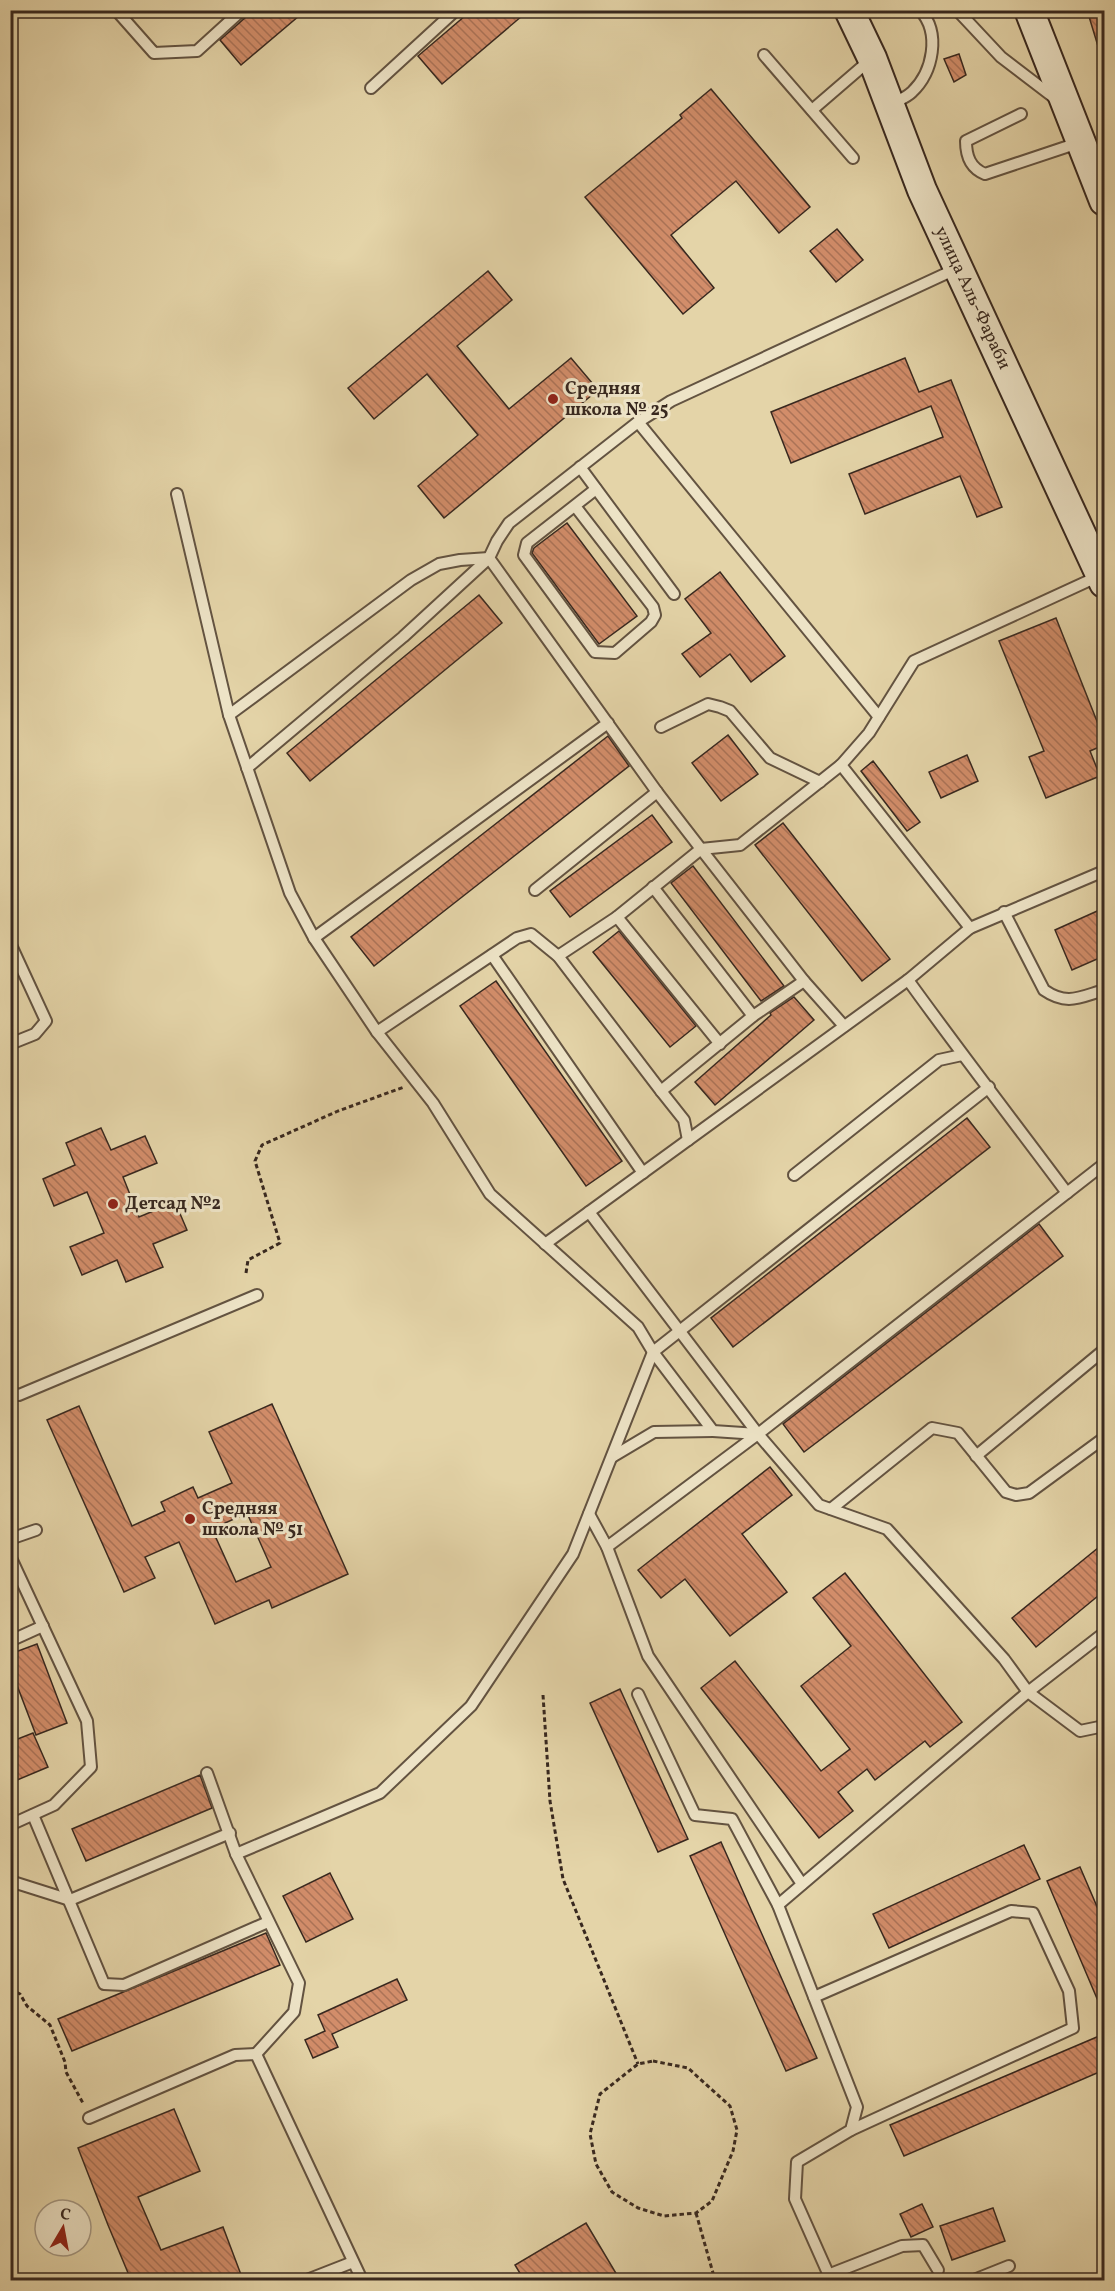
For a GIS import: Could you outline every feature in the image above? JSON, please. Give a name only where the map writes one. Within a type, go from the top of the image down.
[{"type":"main road","name":"улица Аль-Фараби","points":[[849,10],[872,58],[922,190],[1102,579]]},
{"type":"main road","points":[[1029,10],[1104,201]]},
{"type":"lane","points":[[116,10],[154,53],[197,51],[242,10]]},
{"type":"lane","points":[[371,88],[456,10]]},
{"type":"lane","points":[[890,105],[912,93],[928,72],[932,35],[925,16],[920,10]]},
{"type":"lane","points":[[957,10],[1001,57],[1068,108]]},
{"type":"lane","points":[[764,55],[854,158]]},
{"type":"lane","points":[[812,110],[872,58]]},
{"type":"lane","points":[[1021,114],[966,141],[969,162],[976,171],[985,174],[1081,142]]},
{"type":"lane","points":[[247,768],[403,637],[489,558],[508,523],[638,422],[671,401],[958,267]]},
{"type":"lane","points":[[638,422],[879,717]]},
{"type":"lane","points":[[580,466],[674,594]]},
{"type":"lane","points":[[574,506],[653,607],[655,615],[651,622],[615,653],[595,652],[524,555],[527,543],[574,506],[596,489]]},
{"type":"lane","points":[[177,494],[229,715],[290,893],[314,938],[377,1032],[433,1103],[490,1194],[638,1327],[653,1352],[713,1431]]},
{"type":"lane","points":[[229,715],[411,580],[439,564],[489,558]]},
{"type":"lane","points":[[489,558],[700,849],[804,981],[844,1026]]},
{"type":"lane","points":[[558,956],[617,918],[700,849],[740,845],[841,765],[869,734],[914,661],[1102,579]]},
{"type":"lane","points":[[661,727],[708,705],[720,707],[730,711],[770,758],[820,782]]},
{"type":"lane","points":[[314,938],[608,723]]},
{"type":"lane","points":[[841,765],[970,928]]},
{"type":"lane","points":[[535,890],[657,792]]},
{"type":"lane","points":[[545,1244],[908,980],[970,928],[1104,871]]},
{"type":"lane","points":[[653,887],[753,1016]]},
{"type":"lane","points":[[1005,912],[1044,990],[1055,998],[1069,1001],[1104,990]]},
{"type":"lane","points":[[617,918],[720,1044]]},
{"type":"lane","points":[[377,1032],[517,938],[531,933],[558,956],[684,1120],[688,1140]]},
{"type":"lane","points":[[10,943],[46,1021],[35,1034],[10,1044]]},
{"type":"lane","points":[[492,955],[643,1173]]},
{"type":"lane","points":[[908,980],[1066,1193]]},
{"type":"lane","points":[[662,1091],[753,1016],[804,981]]},
{"type":"lane","points":[[794,1175],[939,1060],[962,1055]]},
{"type":"lane","points":[[236,1854],[380,1793],[471,1706],[573,1554],[653,1352],[989,1087]]},
{"type":"lane","points":[[607,1547],[758,1434],[1104,1164]]},
{"type":"lane","points":[[10,1180],[10,1197]]},
{"type":"lane","points":[[589,1212],[758,1434],[819,1505],[887,1529],[1004,1659],[1028,1692],[1080,1731],[1104,1726]]},
{"type":"lane","points":[[10,1392],[19,1395],[257,1295]]},
{"type":"lane","points":[[976,1456],[1104,1350]]},
{"type":"lane","points":[[831,1509],[932,1428],[958,1433],[1006,1492],[1016,1495],[1029,1493],[1104,1438]]},
{"type":"lane","points":[[612,1457],[654,1432],[713,1431],[758,1434]]},
{"type":"lane","points":[[589,1514],[607,1547],[648,1656],[802,1884]]},
{"type":"lane","points":[[10,1539],[36,1530]]},
{"type":"lane","points":[[10,1556],[15,1575],[43,1626],[87,1721],[91,1767],[54,1805],[10,1826]]},
{"type":"lane","points":[[10,1641],[43,1626]]},
{"type":"lane","points":[[778,1905],[1028,1692],[1104,1633]]},
{"type":"lane","points":[[638,1694],[695,1815],[732,1819],[778,1905],[857,2107],[851,2130]]},
{"type":"lane","points":[[89,2118],[235,2055],[256,2054],[294,2012],[299,1983],[236,1854],[207,1773]]},
{"type":"lane","points":[[33,1815],[104,1984],[124,1984],[268,1922]]},
{"type":"lane","points":[[10,1881],[70,1900],[230,1833]]},
{"type":"lane","points":[[814,1997],[1011,1911],[1033,1913],[1070,1991],[1073,2028],[851,2130],[797,2162],[795,2199],[829,2278],[902,2246],[912,2245],[923,2245],[938,2270]]},
{"type":"lane","points":[[256,2054],[362,2280]]},
{"type":"lane","points":[[307,2280],[353,2262]]},
{"type":"lane","points":[[974,2280],[1009,2266]]},
{"type":"path","points":[[246,1274],[248,1260],[280,1243],[255,1161],[262,1145],[338,1111],[406,1086]]},
{"type":"path","points":[[543,1695],[550,1801],[563,1879],[638,2064]]},
{"type":"path","points":[[10,1989],[20,1994],[27,2006],[50,2025],[65,2062],[66,2072],[89,2118]]},
{"type":"path","points":[[653,2061],[688,2068],[730,2106],[737,2130],[733,2151],[712,2200],[696,2213],[664,2216],[638,2208],[612,2192],[596,2164],[590,2134],[600,2094],[638,2064],[653,2061]]},
{"type":"path","points":[[696,2213],[715,2280]]},
{"type":"building","points":[[249,10],[306,10],[241,65],[220,40],[247,16]]},
{"type":"building","points":[[472,10],[529,10],[442,84],[418,56]]},
{"type":"building","points":[[1087,10],[1104,10],[1104,55],[1101,56]]},
{"type":"building","points":[[959,54],[966,75],[954,82],[944,59]]},
{"type":"building","points":[[711,89],[810,207],[779,233],[736,181],[671,235],[714,288],[683,314],[585,197],[682,118],[680,115]]},
{"type":"building","points":[[837,229],[863,260],[836,282],[810,251]]},
{"type":"building","name":"Средняя школа № 25","points":[[488,271],[512,300],[457,346],[509,409],[571,358],[598,390],[444,518],[418,486],[478,435],[427,374],[374,419],[348,388]]},
{"type":"building","points":[[905,358],[919,392],[951,380],[1002,507],[977,517],[960,476],[865,514],[849,474],[943,437],[931,406],[791,463],[771,412]]},
{"type":"building","points":[[567,523],[637,616],[599,644],[532,553],[534,548]]},
{"type":"building","points":[[720,572],[785,656],[751,682],[730,654],[700,677],[682,654],[711,633],[685,599]]},
{"type":"building","points":[[479,595],[502,623],[310,781],[287,753]]},
{"type":"building","points":[[1056,618],[1104,739],[1104,745],[1090,751],[1100,776],[1046,798],[1029,757],[1044,751],[999,641]]},
{"type":"building","points":[[728,735],[758,774],[721,801],[692,763]]},
{"type":"building","points":[[608,736],[629,766],[374,966],[351,937]]},
{"type":"building","points":[[967,755],[978,781],[941,798],[929,772]]},
{"type":"building","points":[[873,761],[920,822],[907,831],[861,771]]},
{"type":"building","points":[[652,815],[672,842],[570,917],[550,891]]},
{"type":"building","points":[[783,823],[890,959],[862,981],[755,845]]},
{"type":"building","points":[[693,866],[784,986],[761,1001],[671,883]]},
{"type":"building","points":[[1104,908],[1104,956],[1072,970],[1055,930]]},
{"type":"building","points":[[619,931],[696,1026],[670,1047],[593,952]]},
{"type":"building","points":[[496,981],[622,1161],[586,1186],[460,1006]]},
{"type":"building","points":[[794,997],[814,1020],[715,1105],[695,1082],[771,1015],[770,1013]]},
{"type":"building","points":[[967,1118],[990,1147],[733,1347],[711,1318]]},
{"type":"building","name":"Детсад №2","points":[[101,1128],[111,1150],[145,1136],[157,1163],[123,1177],[139,1217],[175,1202],[187,1230],[153,1244],[163,1267],[126,1282],[117,1260],[82,1275],[70,1247],[104,1233],[87,1192],[54,1206],[43,1179],[75,1165],[66,1143]]},
{"type":"building","points":[[1039,1224],[1063,1256],[804,1452],[783,1424]]},
{"type":"building","name":"Средняя школа № 51","points":[[272,1404],[348,1574],[272,1608],[269,1600],[215,1624],[179,1542],[145,1557],[155,1578],[124,1592],[47,1420],[79,1406],[132,1526],[165,1511],[161,1502],[193,1487],[198,1498],[232,1483],[209,1432]],"holes":[[[247,1513],[271,1567],[236,1582],[212,1529]]]},
{"type":"building","points":[[770,1467],[792,1495],[742,1534],[787,1592],[730,1636],[685,1579],[661,1598],[638,1570]]},
{"type":"building","points":[[1104,1543],[1104,1591],[1036,1647],[1012,1618]]},
{"type":"building","points":[[845,1573],[962,1722],[930,1747],[925,1741],[875,1780],[867,1769],[838,1792],[853,1811],[819,1838],[701,1688],[735,1661],[821,1771],[850,1749],[801,1686],[851,1646],[813,1598]]},
{"type":"building","points":[[37,1644],[67,1723],[36,1735],[10,1667],[10,1654]]},
{"type":"building","points":[[620,1689],[688,1839],[658,1852],[590,1703]]},
{"type":"building","points":[[33,1733],[48,1767],[10,1783],[10,1742]]},
{"type":"building","points":[[200,1775],[212,1808],[86,1861],[72,1829]]},
{"type":"building","points":[[721,1842],[817,2058],[786,2071],[690,1856]]},
{"type":"building","points":[[1024,1845],[1040,1879],[889,1948],[873,1914]]},
{"type":"building","points":[[1080,1867],[1104,1923],[1104,2015],[1047,1881]]},
{"type":"building","points":[[330,1873],[353,1919],[306,1942],[283,1896]]},
{"type":"building","points":[[266,1933],[280,1965],[72,2051],[58,2019]]},
{"type":"building","points":[[397,1979],[407,2000],[332,2034],[338,2047],[313,2058],[305,2040],[325,2031],[318,2015]]},
{"type":"building","points":[[1104,2034],[1104,2070],[904,2156],[890,2125]]},
{"type":"building","points":[[174,2109],[200,2171],[138,2197],[161,2250],[223,2227],[243,2280],[131,2280],[108,2225],[78,2148]]},
{"type":"building","points":[[922,2204],[933,2227],[911,2237],[900,2214]]},
{"type":"building","points":[[993,2208],[1005,2241],[952,2260],[940,2226]]},
{"type":"building","points":[[586,2223],[620,2280],[524,2280],[515,2265]]},
{"type":"place","name":"Средняя школа № 25","points":[[553,399]]},
{"type":"place","name":"Детсад №2","points":[[113,1204]]},
{"type":"place","name":"Средняя школа № 51","points":[[190,1519]]}]
